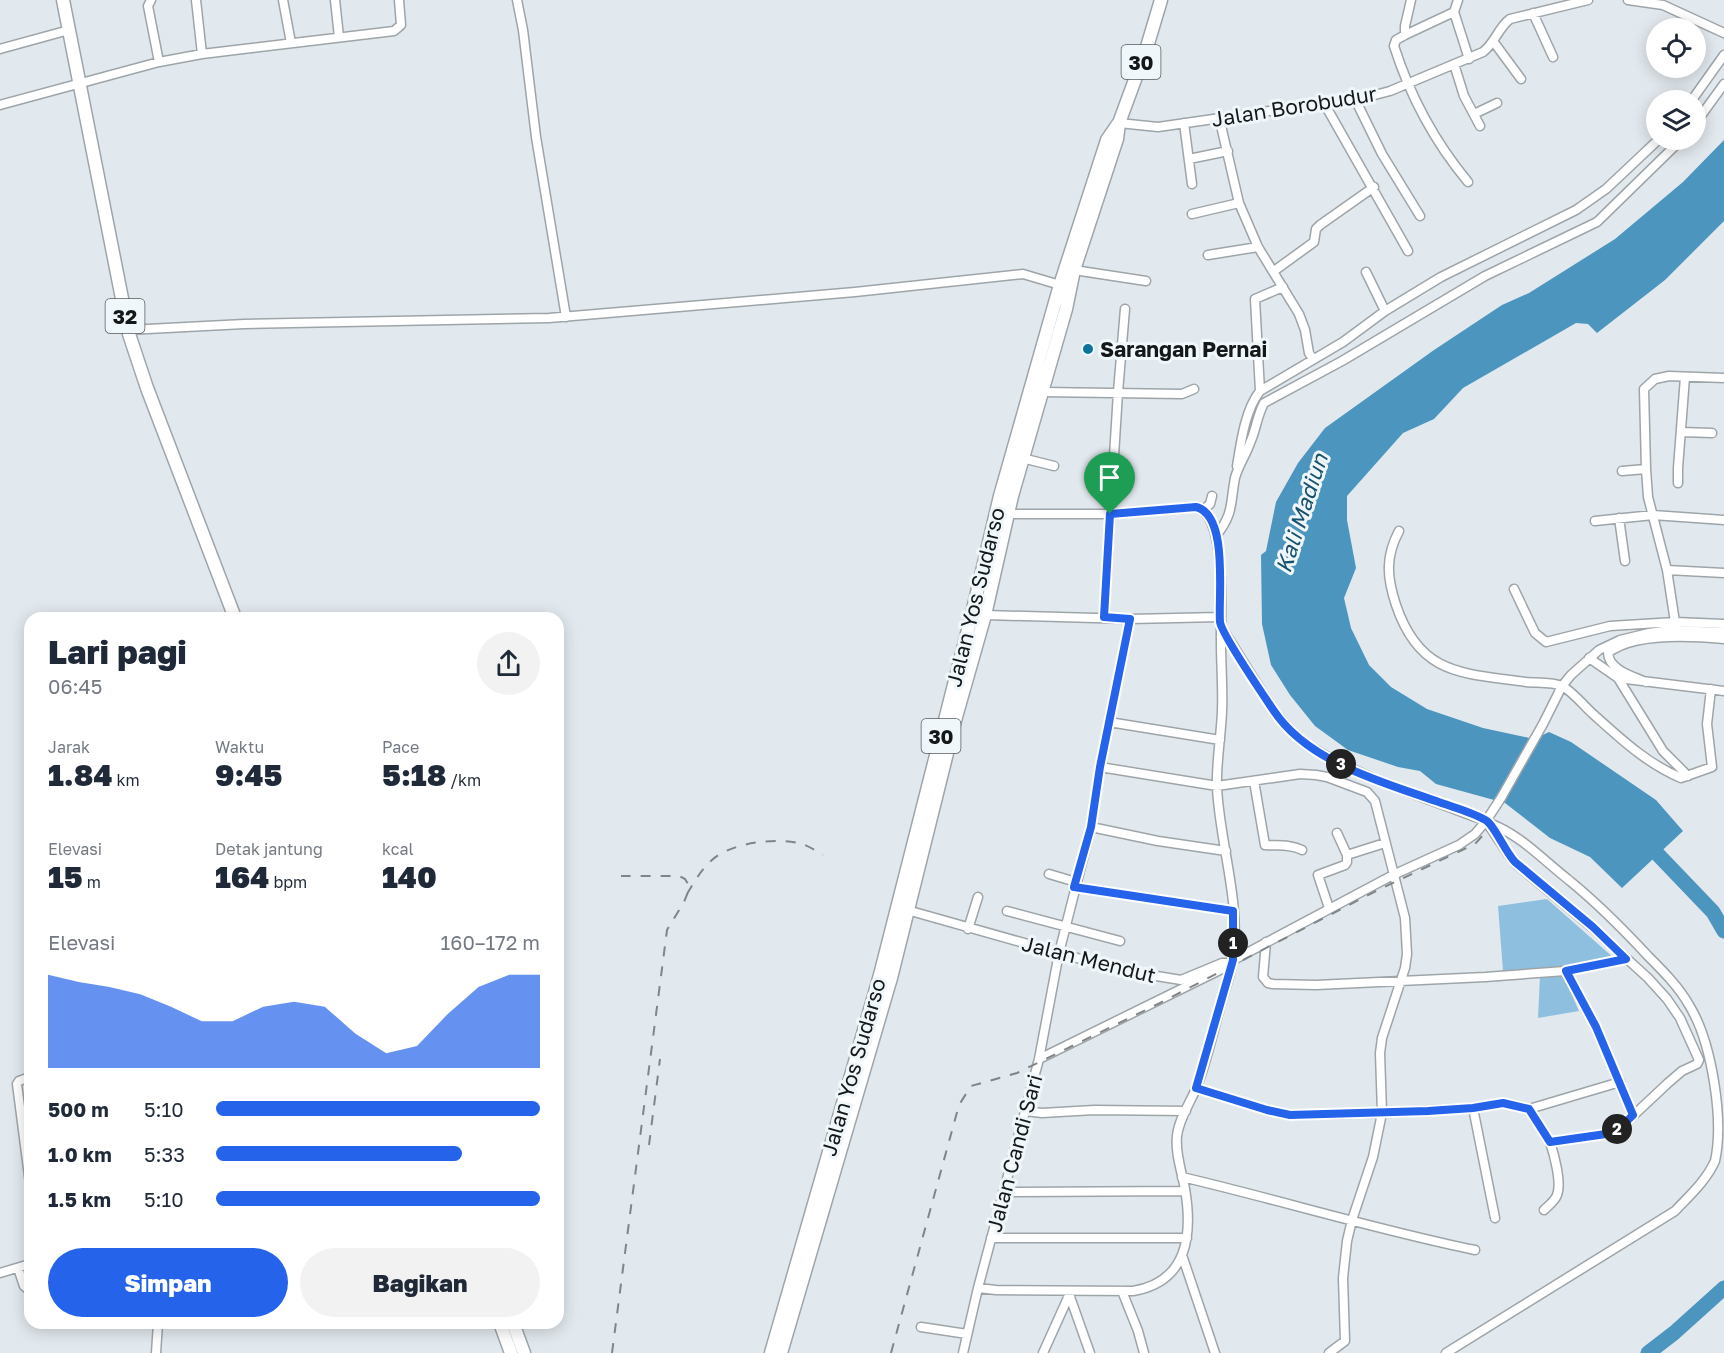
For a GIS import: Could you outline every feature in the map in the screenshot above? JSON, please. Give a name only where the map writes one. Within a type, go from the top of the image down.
[{"type":"highway","name":"32","points":[[63,0],[128,330],[147,388],[233,612]]},
{"type":"highway","name":"Jalan Yos Sudarso","points":[[781,1353],[891,978],[1000,496],[1060,307],[1117,140],[1119,123],[1161,0]]},
{"type":"highway","name":"Jalan Yos Sudarso","points":[[771,1353],[880,975],[951,716],[985,615],[1023,458],[1042,392],[1060,307],[1060,285],[1107,140],[1119,123]]},
{"type":"highway","points":[[502,1329],[511,1353]]},
{"type":"highway","points":[[515,1329],[524,1353]]},
{"type":"street","points":[[152,0],[148,6],[159,62]]},
{"type":"street","points":[[196,0],[202,54]]},
{"type":"street","points":[[283,0],[291,43]]},
{"type":"street","points":[[335,0],[339,37]]},
{"type":"street","points":[[0,105],[159,62],[202,54],[388,32],[399,29],[401,19],[399,0]]},
{"type":"street","points":[[517,0],[545,195],[566,316]]},
{"type":"street","points":[[1405,35],[1411,0]]},
{"type":"street","points":[[1458,0],[1454,12],[1469,58]]},
{"type":"street","name":"Jalan Borobudur","points":[[1119,123],[1158,127],[1355,99],[1390,91],[1487,49],[1499,30],[1510,19],[1588,0]]},
{"type":"street","points":[[1628,0],[1664,2],[1724,33]]},
{"type":"street","points":[[1454,12],[1396,40],[1394,46],[1425,121],[1449,159],[1468,182]]},
{"type":"street","points":[[1533,13],[1553,57]]},
{"type":"street","points":[[0,50],[69,30]]},
{"type":"street","points":[[1493,41],[1521,78]]},
{"type":"street","points":[[1699,90],[1724,55]]},
{"type":"street","points":[[1454,64],[1464,96],[1480,126]]},
{"type":"street","points":[[1706,109],[1724,84]]},
{"type":"street","points":[[1355,99],[1382,154],[1420,216]]},
{"type":"street","points":[[1324,103],[1374,187],[1408,251]]},
{"type":"street","points":[[1474,114],[1497,103]]},
{"type":"street","points":[[1219,117],[1239,203],[1258,247],[1299,314],[1313,359]]},
{"type":"street","points":[[1184,123],[1191,184]]},
{"type":"street","points":[[978,1287],[996,1290],[1070,1293],[1144,1289],[1164,1280],[1182,1258],[1187,1238],[1185,1191],[1177,1137],[1196,1088],[1230,961],[1233,911],[1217,786],[1222,711],[1221,530],[1231,512],[1241,441],[1254,399],[1260,391],[1343,342],[1385,311],[1441,277],[1576,210],[1606,189],[1647,150]]},
{"type":"street","points":[[1236,476],[1264,403],[1317,375],[1485,276],[1597,222],[1671,150]]},
{"type":"street","points":[[1189,159],[1228,151]]},
{"type":"street","points":[[1274,271],[1314,242],[1316,229],[1320,225],[1374,187]]},
{"type":"street","points":[[1192,214],[1239,203]]},
{"type":"street","points":[[1208,255],[1258,247]]},
{"type":"street","points":[[1074,270],[1146,281]]},
{"type":"street","points":[[1366,272],[1385,311]]},
{"type":"street","points":[[128,330],[244,324],[411,322],[566,316],[843,293],[1023,274],[1060,285]]},
{"type":"street","points":[[1260,391],[1255,298],[1283,287]]},
{"type":"street","points":[[1104,617],[1125,309]]},
{"type":"street","points":[[1675,622],[1667,570],[1648,497],[1644,388],[1655,379],[1669,376],[1724,378]]},
{"type":"street","points":[[1678,483],[1685,377]]},
{"type":"street","points":[[1042,392],[1182,394],[1194,389]]},
{"type":"street","points":[[1681,432],[1712,433]]},
{"type":"street","points":[[1023,458],[1054,466]]},
{"type":"street","points":[[1622,471],[1646,469]]},
{"type":"street","points":[[1203,510],[1209,504],[1212,496]]},
{"type":"street","points":[[1009,514],[1110,514],[1196,507],[1203,510],[1221,530]]},
{"type":"street","points":[[1595,521],[1653,515],[1724,520]]},
{"type":"street","points":[[1619,518],[1625,561]]},
{"type":"street","points":[[1399,531],[1388,560],[1390,589],[1407,632],[1431,660],[1444,668],[1458,672],[1562,686],[1633,750],[1659,768],[1680,778],[1712,766],[1707,724],[1711,689]]},
{"type":"street","points":[[1667,570],[1724,573]]},
{"type":"street","points":[[1514,589],[1536,633],[1546,642],[1611,626],[1675,622],[1724,624]]},
{"type":"street","points":[[985,615],[1220,621]]},
{"type":"street","name":"Jalan Candi Sari","points":[[963,1353],[978,1287],[1039,1059],[1059,953],[1091,827],[1100,767],[1130,619]]},
{"type":"street","points":[[1220,621],[1280,719],[1307,745],[1377,780],[1488,822],[1527,843],[1615,921],[1682,994],[1699,1023],[1718,1078],[1722,1107],[1721,1139],[1715,1161],[1703,1181],[1675,1210],[1446,1353]]},
{"type":"street","name":"Jalan Mendut","points":[[907,910],[968,929],[1181,985],[1393,875],[1468,839],[1488,822],[1562,686],[1588,658],[1608,645],[1649,633],[1670,630],[1724,632]]},
{"type":"street","points":[[1646,682],[1614,666],[1609,660],[1608,653],[1632,642],[1674,636],[1724,639]]},
{"type":"street","points":[[1588,658],[1618,678],[1663,751],[1688,776]]},
{"type":"street","points":[[1618,678],[1724,691]]},
{"type":"street","points":[[1109,722],[1220,740]]},
{"type":"street","points":[[1100,767],[1217,786],[1300,774],[1316,775],[1367,792],[1375,801],[1405,918],[1407,954],[1401,981],[1382,1038],[1380,1053],[1382,1113],[1371,1165],[1352,1220],[1344,1261],[1344,1341],[1329,1353]]},
{"type":"street","points":[[1254,781],[1265,845],[1299,847],[1302,850]]},
{"type":"street","points":[[1488,822],[1515,862],[1593,927],[1667,999],[1680,1018],[1699,1062],[1682,1071],[1620,1128],[1606,1134],[1550,1142]]},
{"type":"street","points":[[1091,827],[1158,841],[1226,851]]},
{"type":"street","points":[[1329,908],[1318,875],[1347,862],[1347,855],[1337,833]]},
{"type":"street","points":[[1347,855],[1385,843]]},
{"type":"street","points":[[1048,874],[1075,884],[1233,911]]},
{"type":"street","points":[[968,929],[978,897]]},
{"type":"street","points":[[1007,911],[1120,941]]},
{"type":"street","points":[[1266,942],[1263,977],[1269,983],[1316,985],[1566,971],[1626,959]]},
{"type":"street","points":[[1566,971],[1596,1027],[1633,1115]]},
{"type":"street","points":[[1039,1059],[1181,985]]},
{"type":"street","points":[[24,1080],[17,1084],[24,1124]]},
{"type":"street","points":[[1196,1088],[1284,1114],[1382,1113],[1473,1108],[1503,1103],[1529,1109],[1620,1082]]},
{"type":"street","points":[[1473,1108],[1495,1218]]},
{"type":"street","points":[[1529,1109],[1550,1142],[1554,1157],[1558,1192],[1544,1210]]},
{"type":"street","points":[[1026,1111],[1042,1113],[1106,1110],[1186,1111]]},
{"type":"street","points":[[1182,1177],[1409,1236],[1475,1250]]},
{"type":"street","points":[[1003,1192],[1185,1191]]},
{"type":"street","points":[[992,1238],[1187,1238]]},
{"type":"street","points":[[1182,1258],[1215,1353]]},
{"type":"street","points":[[0,1273],[24,1266]]},
{"type":"street","points":[[18,1268],[24,1286]]},
{"type":"street","points":[[1122,1291],[1144,1353]]},
{"type":"street","points":[[1043,1353],[1070,1293]]},
{"type":"street","points":[[1070,1293],[1090,1353]]},
{"type":"street","points":[[921,1327],[967,1334]]},
{"type":"street","points":[[156,1353],[158,1329]]},
{"type":"shaded area","points":[[1547,899],[1615,959],[1579,968],[1503,971],[1498,906]]},
{"type":"shaded area","points":[[1563,975],[1579,1011],[1538,1018],[1540,976]]},
{"type":"water","points":[[1724,140],[1724,221],[1665,280],[1597,333],[1588,324],[1576,323],[1463,388],[1434,419],[1403,433],[1347,496],[1347,520],[1356,568],[1344,598],[1351,628],[1369,665],[1391,687],[1427,709],[1483,728],[1534,739],[1549,732],[1571,742],[1656,800],[1683,831],[1622,888],[1590,857],[1550,838],[1505,803],[1436,784],[1420,771],[1398,767],[1348,750],[1315,726],[1290,695],[1271,665],[1262,624],[1261,555],[1266,551],[1276,502],[1298,463],[1325,428],[1434,350],[1502,305],[1529,293],[1615,239],[1683,182]]},
{"type":"waterway","name":"Kali Madiun","points":[[1645,841],[1713,912],[1724,931]]},
{"type":"waterway","name":"Kali Madiun","points":[[1648,1353],[1724,1288]]},
{"type":"railway","points":[[891,1353],[959,1105],[971,1086],[1017,1073],[1160,1003],[1378,890],[1475,844],[1485,833],[1498,811]]},
{"type":"railway","points":[[687,894],[712,860],[743,845],[768,841],[792,842],[805,845],[823,855]]},
{"type":"railway","points":[[612,1353],[667,930],[690,887],[685,879],[679,876],[621,876]]},
{"type":"railway","points":[[649,1145],[660,1059]]},
{"type":"place","name":"Sarangan Pernai","points":[[1088,349]]},
{"type":"route","points":[[1200,507],[1212,522],[1216,536],[1221,576],[1221,626],[1274,711],[1289,729],[1307,745],[1337,762],[1377,780],[1486,821],[1515,862],[1593,927],[1626,959],[1566,971],[1596,1027],[1633,1115],[1620,1128],[1606,1134],[1550,1142],[1529,1109],[1507,1103],[1428,1111],[1290,1115],[1196,1088],[1233,960],[1233,911],[1074,887],[1091,827],[1100,767],[1130,619],[1104,617],[1110,514],[1200,507]]}]
